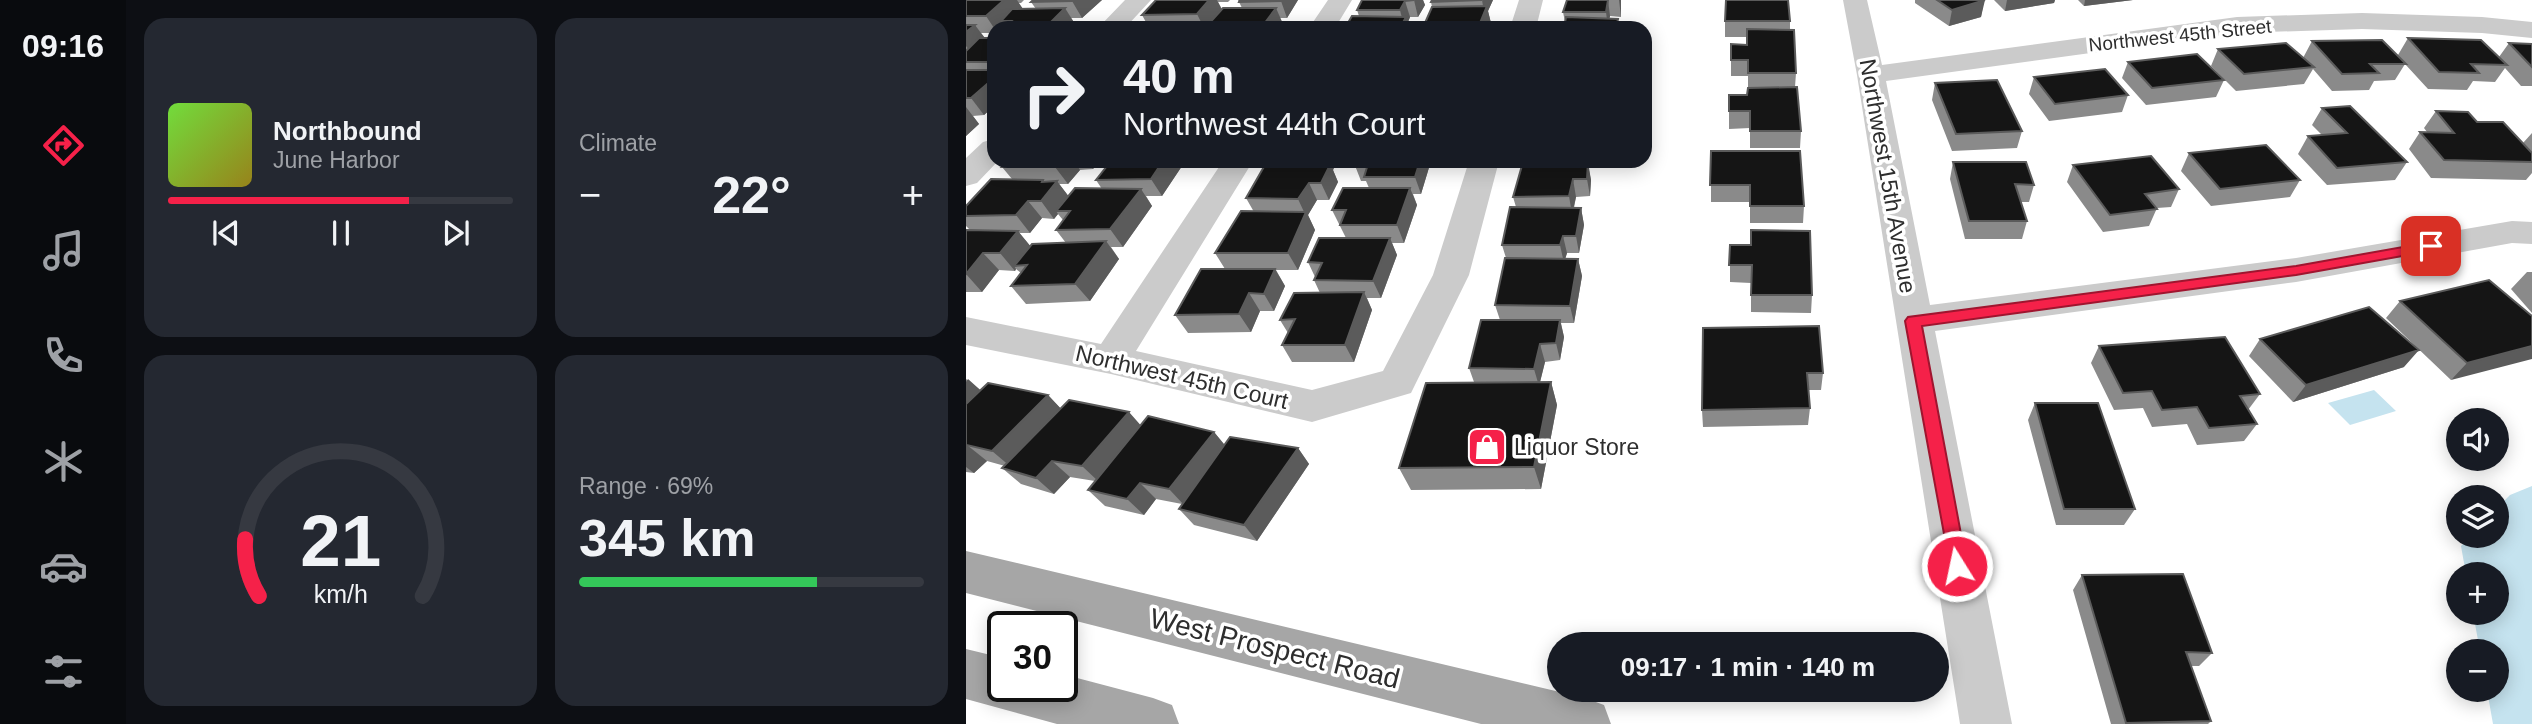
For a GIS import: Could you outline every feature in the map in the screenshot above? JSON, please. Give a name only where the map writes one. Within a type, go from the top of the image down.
[{"type":"main road","name":"West Prospect Road","points":[[966,572],[1585,724]]},
{"type":"main road","points":[[966,674],[987,680]]},
{"type":"main road","points":[[1071,702],[1153,724]]},
{"type":"street","points":[[1118,21],[1139,0]]},
{"type":"street","points":[[1326,21],[1340,0]]},
{"type":"street","points":[[1525,21],[1531,0]]},
{"type":"street","name":"Northwest 15th Avenue","points":[[1855,0],[1871,75],[1986,724]]},
{"type":"street","name":"Northwest 45th Street","points":[[1871,75],[2237,25],[2362,21],[2482,25],[2532,30]]},
{"type":"street","points":[[966,176],[987,155]]},
{"type":"street","points":[[1111,360],[1234,168]]},
{"type":"street","name":"Northwest 45th Court","points":[[966,331],[1111,360],[1312,406],[1397,382],[1451,275],[1482,168]]},
{"type":"street","points":[[1913,321],[2296,271],[2512,232],[2532,233]]},
{"type":"water","points":[[2374,390],[2396,411],[2350,425],[2328,403]]},
{"type":"water","points":[[2532,486],[2532,724],[2493,724],[2489,702],[2509,702],[2509,639],[2478,639],[2475,625],[2509,625],[2509,562],[2464,562],[2461,548],[2509,548],[2510,495]]},
{"type":"building","points":[[966,0],[1004,0],[986,16],[966,16]]},
{"type":"building","points":[[1033,0],[1074,0],[1031,2]]},
{"type":"building","points":[[1156,0],[1209,0],[1197,14],[1142,15]]},
{"type":"building","points":[[1281,0],[1281,1],[1239,2]]},
{"type":"building","points":[[1362,0],[1414,0],[1405,1],[1400,10],[1357,10]]},
{"type":"building","points":[[1432,0],[1482,0],[1431,2]]},
{"type":"building","points":[[1567,0],[1608,0],[1606,12],[1563,12]]},
{"type":"building","points":[[1726,0],[1788,0],[1790,21],[1725,21]]},
{"type":"building","points":[[1937,0],[1985,0],[1952,10]]},
{"type":"building","points":[[1487,6],[1481,21],[1426,21],[1432,7]]},
{"type":"building","points":[[1065,8],[1052,21],[1001,21],[1012,9]]},
{"type":"building","points":[[1223,8],[1276,8],[1266,21],[1211,21]]},
{"type":"building","points":[[1352,16],[1406,17],[1404,21],[1349,21]]},
{"type":"building","points":[[1566,17],[1618,19],[1618,21],[1565,21]]},
{"type":"building","points":[[966,25],[975,25],[966,32]]},
{"type":"building","points":[[1747,29],[1794,30],[1796,73],[1748,73],[1748,60],[1731,60],[1731,44],[1747,45]]},
{"type":"building","points":[[979,38],[987,38],[987,62],[966,62],[966,51]]},
{"type":"building","points":[[2408,38],[2481,40],[2507,65],[2471,64],[2479,73],[2439,72]]},
{"type":"building","points":[[2382,40],[2406,64],[2370,64],[2379,73],[2342,74],[2312,41]]},
{"type":"building","points":[[2286,43],[2314,67],[2244,74],[2218,49]]},
{"type":"building","points":[[2509,43],[2532,44],[2532,67]]},
{"type":"building","points":[[2197,54],[2224,80],[2152,88],[2128,62]]},
{"type":"building","points":[[2105,69],[2128,95],[2055,104],[2034,77]]},
{"type":"building","points":[[966,70],[987,70],[987,84],[971,98],[966,98]]},
{"type":"building","points":[[1997,80],[2022,131],[1956,134],[1935,83]]},
{"type":"building","points":[[1797,87],[1801,131],[1750,131],[1750,111],[1729,111],[1729,95],[1747,95],[1748,88]]},
{"type":"building","points":[[2350,106],[2407,162],[2337,168],[2308,136],[2347,133],[2322,108]]},
{"type":"building","points":[[2436,111],[2468,112],[2477,122],[2503,122],[2532,153],[2532,162],[2444,160],[2420,132],[2454,133]]},
{"type":"building","points":[[2266,145],[2300,180],[2220,189],[2189,153]]},
{"type":"building","points":[[1711,151],[1800,151],[1804,206],[1750,206],[1750,185],[1710,185]]},
{"type":"building","points":[[2151,156],[2179,189],[2145,194],[2157,209],[2110,215],[2073,165]]},
{"type":"building","points":[[1953,162],[2026,162],[2034,185],[2015,184],[2027,221],[1969,221]]},
{"type":"building","points":[[1105,168],[1158,168],[1151,179],[1096,180]]},
{"type":"building","points":[[1263,168],[1328,168],[1321,183],[1309,183],[1298,199],[1246,198]]},
{"type":"building","points":[[1367,168],[1418,168],[1415,177],[1364,177]]},
{"type":"building","points":[[1521,168],[1588,168],[1587,179],[1573,179],[1569,196],[1513,197]]},
{"type":"building","points":[[991,179],[1057,181],[1041,201],[1028,201],[1016,215],[966,216],[966,206]]},
{"type":"building","points":[[1075,188],[1141,189],[1110,229],[1056,230],[1070,211],[1056,211]]},
{"type":"building","points":[[1343,188],[1410,188],[1397,225],[1340,225],[1346,210],[1332,210]]},
{"type":"building","points":[[1510,207],[1581,208],[1576,236],[1563,236],[1560,245],[1502,245]]},
{"type":"building","points":[[1241,211],[1306,212],[1288,253],[1215,253]]},
{"type":"building","points":[[966,230],[1018,231],[1000,253],[983,253],[966,274]]},
{"type":"building","points":[[1751,230],[1810,231],[1812,295],[1751,295],[1752,265],[1729,265],[1730,245],[1751,245]]},
{"type":"building","points":[[1319,238],[1390,238],[1373,281],[1314,280],[1322,263],[1308,262]]},
{"type":"building","points":[[1106,241],[1075,284],[1011,286],[1027,265],[1014,266],[1032,244]]},
{"type":"building","points":[[1505,258],[1578,259],[1570,306],[1495,305]]},
{"type":"building","points":[[1201,269],[1275,269],[1264,294],[1249,293],[1239,314],[1175,315]]},
{"type":"building","points":[[2489,280],[2532,316],[2532,346],[2467,363],[2400,301]]},
{"type":"building","points":[[1364,292],[1345,345],[1282,345],[1295,319],[1280,320],[1294,293]]},
{"type":"building","points":[[2369,307],[2419,350],[2306,385],[2260,339]]},
{"type":"building","points":[[1481,320],[1560,320],[1556,343],[1540,344],[1534,369],[1469,368]]},
{"type":"building","points":[[1819,326],[1823,373],[1807,373],[1810,408],[1702,410],[1703,328]]},
{"type":"building","points":[[2225,337],[2260,394],[2240,396],[2257,424],[2209,428],[2197,407],[2162,410],[2152,391],[2123,393],[2099,346]]},
{"type":"building","name":"Liquor Store","points":[[1551,382],[1534,467],[1399,468],[1426,383]]},
{"type":"building","points":[[988,383],[1048,395],[992,451],[966,446],[966,404]]},
{"type":"building","points":[[1069,400],[1129,412],[1082,466],[1052,461],[1036,478],[1002,468]]},
{"type":"building","points":[[2035,403],[2098,403],[2135,509],[2064,509]]},
{"type":"building","points":[[1148,416],[1214,432],[1169,489],[1140,483],[1127,499],[1088,490]]},
{"type":"building","points":[[1230,437],[1298,448],[1244,525],[1179,509]]},
{"type":"building","points":[[2183,574],[2212,653],[2186,652],[2211,721],[2126,723],[2082,575]]},
{"type":"place","name":"Liquor Store","points":[[1487,447]]},
{"type":"route","points":[[1957,566],[1913,321],[2296,271],[2431,246]]}]
